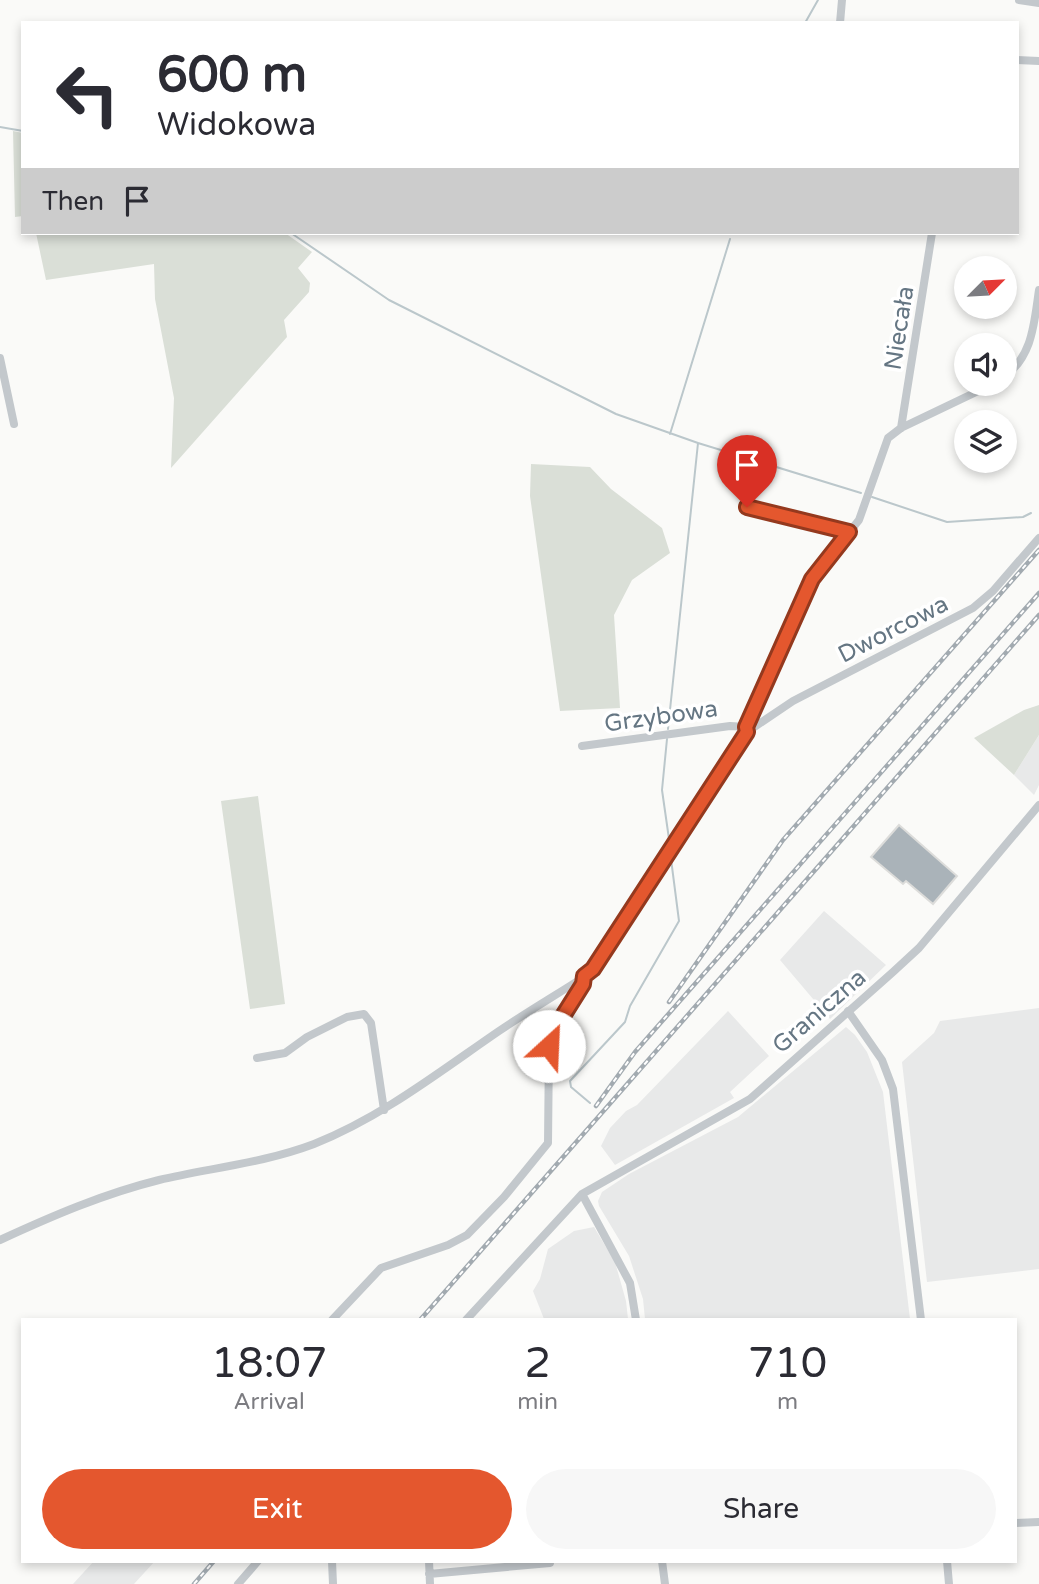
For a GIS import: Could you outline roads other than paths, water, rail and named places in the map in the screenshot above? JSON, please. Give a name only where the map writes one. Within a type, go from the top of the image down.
[{"type":"street","points":[[840,21],[842,0]]},
{"type":"street","points":[[1019,0],[1039,3]]},
{"type":"street","points":[[1019,60],[1039,61]]},
{"type":"street","name":"Niecała","points":[[901,428],[932,235]]},
{"type":"street","points":[[1017,366],[1023,361],[1033,334],[1039,290]]},
{"type":"street","points":[[0,358],[14,424]]},
{"type":"street","points":[[0,1240],[60,1213],[143,1184],[294,1151],[332,1136],[384,1110],[593,969],[746,729],[812,579],[859,520],[888,438],[901,428],[968,396]]},
{"type":"street","points":[[747,507],[849,532]]},
{"type":"street","name":"Dworcowa","points":[[746,729],[974,608],[993,591],[1039,538]]},
{"type":"street","points":[[756,703],[775,712]]},
{"type":"street","name":"Grzybowa","points":[[582,746],[730,726],[746,729]]},
{"type":"street","name":"Graniczna","points":[[468,1318],[582,1194],[750,1098],[848,1012],[919,948],[1039,805]]},
{"type":"street","points":[[334,1318],[381,1269],[448,1245],[467,1235],[548,1143],[549,1046],[583,984],[584,976]]},
{"type":"street","points":[[554,996],[566,1011]]},
{"type":"street","points":[[848,1012],[882,1060],[893,1089],[921,1318]]},
{"type":"street","points":[[257,1059],[285,1053],[347,1017],[364,1014],[371,1021],[384,1110]]},
{"type":"street","points":[[582,1194],[618,1256],[630,1283],[636,1318]]},
{"type":"street","points":[[1017,1524],[1039,1522]]},
{"type":"street","points":[[239,1584],[256,1563]]},
{"type":"street","points":[[332,1563],[333,1584]]},
{"type":"street","points":[[429,1563],[430,1584]]},
{"type":"street","points":[[429,1574],[550,1563]]},
{"type":"street","points":[[662,1563],[665,1584]]},
{"type":"street","points":[[947,1563],[949,1584]]},
{"type":"street","points":[[232,1584],[250,1570]]},
{"type":"waterway","points":[[806,21],[818,0]]},
{"type":"waterway","points":[[0,127],[21,131]]},
{"type":"waterway","points":[[294,235],[389,300],[616,414],[698,443],[668,729]]},
{"type":"waterway","points":[[670,434],[730,239]]},
{"type":"waterway","points":[[698,443],[861,493]]},
{"type":"waterway","points":[[872,497],[947,522],[1023,517],[1031,513]]},
{"type":"waterway","points":[[667,739],[662,790],[669,839]]},
{"type":"waterway","points":[[590,1103],[571,1087],[570,1081],[625,1022],[630,1006],[679,921],[671,859]]},
{"type":"railway","points":[[669,1002],[783,840],[1039,550]]},
{"type":"railway","points":[[596,1106],[635,1052],[1039,593]]},
{"type":"railway","points":[[422,1318],[1039,615]]},
{"type":"railway","points":[[194,1584],[212,1563]]}]
